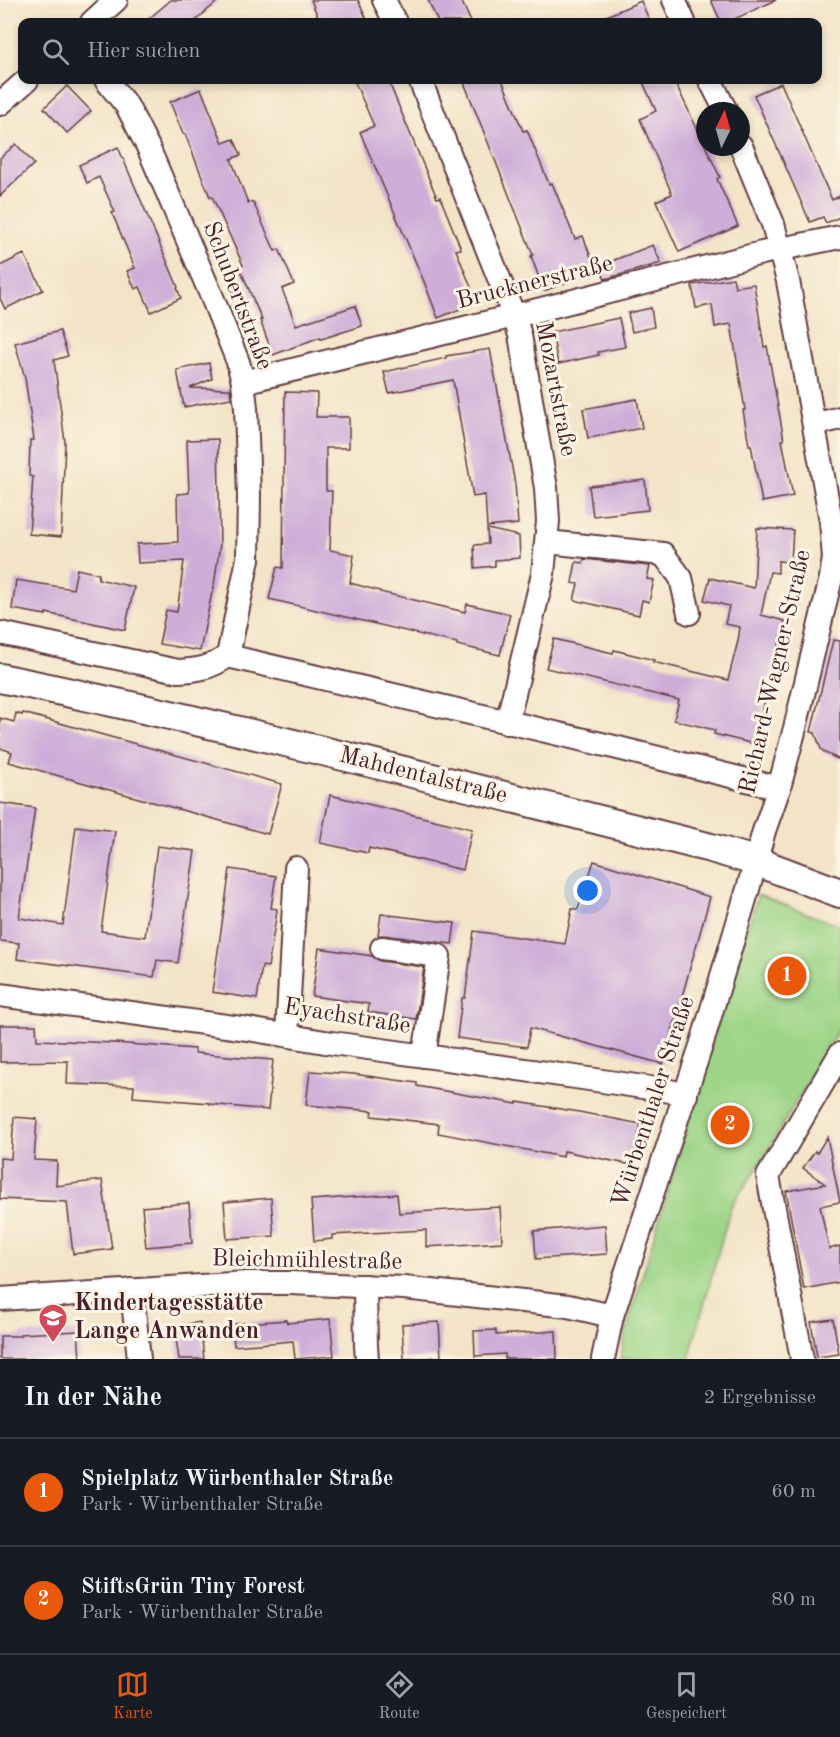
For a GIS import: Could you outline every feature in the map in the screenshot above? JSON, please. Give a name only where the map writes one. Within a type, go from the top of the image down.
[{"type":"main road","name":"Mahdentalstraße","points":[[0,678],[93,697],[326,752],[699,845],[755,861],[840,893]]},
{"type":"street","points":[[96,18],[116,0]]},
{"type":"street","points":[[384,0],[393,18]]},
{"type":"street","points":[[674,0],[682,18]]},
{"type":"street","points":[[0,104],[22,84]]},
{"type":"street","name":"Schubertstraße","points":[[109,84],[127,106],[148,147],[212,297],[238,363],[243,382],[249,496],[248,559],[228,656]]},
{"type":"street","name":"Mozartstraße","points":[[422,84],[520,335],[546,488],[547,542],[543,574],[507,723]]},
{"type":"street","points":[[712,84],[721,102]]},
{"type":"street","name":"Richard-Wagner-Straße","points":[[745,156],[773,224],[791,292],[831,521],[834,558],[779,788],[755,861]]},
{"type":"street","name":"Brucknerstraße","points":[[243,382],[780,249],[840,237]]},
{"type":"street","points":[[814,425],[840,418]]},
{"type":"street","points":[[547,542],[663,554],[681,578],[689,613]]},
{"type":"street","points":[[0,633],[178,671],[200,669],[216,664],[228,656],[779,788]]},
{"type":"street","name":"Würbenthaler Straße","points":[[603,1359],[612,1316],[686,1095],[755,861]]},
{"type":"street","points":[[287,1035],[296,868]]},
{"type":"street","points":[[382,948],[439,956],[424,1056]]},
{"type":"street","name":"Eyachstraße","points":[[0,995],[582,1078],[686,1095]]},
{"type":"street","points":[[802,1359],[768,1176],[840,1054]]},
{"type":"street","name":"Bleichmühlestraße","points":[[0,1299],[290,1282],[365,1286],[568,1306],[612,1316]]},
{"type":"street","points":[[365,1286],[367,1359]]},
{"type":"street","points":[[132,1290],[138,1359]]},
{"type":"green space","points":[[758,895],[840,926],[840,1027],[756,1170],[731,1206],[689,1359],[620,1359],[628,1324],[697,1092]]},
{"type":"building","points":[[171,0],[219,0],[199,18],[150,18]]},
{"type":"building","points":[[311,0],[358,0],[366,18],[318,18]]},
{"type":"building","points":[[428,0],[461,0],[469,18],[436,18]]},
{"type":"building","points":[[711,0],[776,0],[737,18],[719,18]]},
{"type":"building","points":[[641,1],[648,18],[602,18]]},
{"type":"building","points":[[356,84],[390,84],[461,249],[456,250],[477,302],[438,318],[360,132],[374,126]]},
{"type":"building","points":[[465,84],[504,84],[523,131],[527,130],[549,184],[552,183],[575,239],[583,236],[596,271],[544,291],[531,256],[533,255]]},
{"type":"building","points":[[644,84],[676,84],[696,126],[696,156],[710,156],[720,177],[717,179],[738,226],[679,252],[656,201],[672,194],[640,119],[656,111]]},
{"type":"building","points":[[781,84],[832,200],[840,196],[840,217],[826,223],[823,217],[810,222],[754,95]]},
{"type":"building","points":[[67,86],[91,111],[67,133],[44,108]]},
{"type":"building","points":[[201,89],[223,143],[234,139],[241,155],[231,159],[248,203],[253,202],[275,251],[279,249],[294,284],[282,289],[296,325],[355,306],[362,326],[321,339],[320,337],[273,355],[260,320],[262,320],[239,266],[243,265],[212,196],[210,197],[170,102]]},
{"type":"building","points":[[16,144],[34,164],[0,196],[0,158]]},
{"type":"building","points":[[118,147],[181,298],[151,312],[140,287],[135,289],[127,271],[135,268],[112,213],[115,212],[99,177],[87,183],[79,165]]},
{"type":"building","points":[[653,245],[661,263],[605,279],[599,266]]},
{"type":"building","points":[[24,254],[43,290],[5,309],[0,298],[0,266]]},
{"type":"building","points":[[733,278],[735,287],[754,284],[793,496],[762,502],[751,445],[749,445],[731,324],[715,327],[712,305],[696,308],[692,285]]},
{"type":"building","points":[[651,308],[654,327],[632,332],[628,313]]},
{"type":"building","points":[[619,318],[625,347],[558,364],[552,332]]},
{"type":"building","points":[[60,331],[68,356],[54,360],[65,442],[61,537],[29,534],[33,477],[29,476],[30,440],[34,440],[25,378],[15,343]]},
{"type":"building","points":[[490,349],[515,484],[518,524],[487,527],[485,495],[473,497],[453,380],[389,393],[384,372],[446,358],[446,356]]},
{"type":"building","points":[[209,363],[212,379],[190,388],[230,389],[231,398],[184,407],[177,370]]},
{"type":"building","points":[[285,392],[317,393],[316,417],[349,417],[349,448],[326,448],[326,491],[332,491],[330,550],[354,555],[350,583],[465,612],[467,604],[510,614],[500,655],[269,599],[277,567],[283,568]]},
{"type":"building","points":[[637,399],[642,428],[588,438],[583,409]]},
{"type":"building","points":[[218,439],[220,544],[213,592],[200,651],[159,644],[166,610],[177,612],[184,561],[138,563],[137,544],[178,542],[177,494],[189,493],[187,440]]},
{"type":"building","points":[[645,480],[648,510],[593,516],[589,486]]},
{"type":"building","points":[[757,528],[793,530],[791,562],[778,561],[778,573],[770,572],[761,615],[785,621],[754,744],[714,734],[715,730],[674,720],[679,700],[546,668],[554,639],[613,653],[614,650],[728,680],[740,627],[725,624],[729,606],[704,600],[710,578],[754,588]]},
{"type":"building","points":[[487,529],[519,536],[520,558],[495,560],[495,566],[475,568],[474,545],[488,544]]},
{"type":"building","points":[[584,559],[650,566],[647,579],[654,580],[649,602],[642,600],[639,615],[574,600],[578,584],[572,583],[576,562],[583,563]]},
{"type":"building","points":[[77,569],[99,574],[98,579],[134,587],[125,630],[46,613],[46,615],[12,609],[16,580],[73,589]]},
{"type":"building","points":[[833,640],[840,641],[840,760],[825,753],[815,733],[811,732]]},
{"type":"building","points":[[16,713],[22,715],[23,713],[282,784],[268,834],[9,762],[12,752],[0,748],[0,718],[14,722]]},
{"type":"building","points":[[330,795],[472,829],[463,870],[369,848],[368,853],[320,843]]},
{"type":"building","points":[[0,803],[35,808],[19,918],[63,925],[76,826],[115,831],[101,931],[145,937],[157,846],[195,851],[178,963],[157,960],[154,977],[17,959],[19,943],[0,941]]},
{"type":"building","points":[[594,861],[710,897],[663,1064],[530,1028],[527,1047],[457,1038],[474,931],[565,944],[572,909],[578,909]]},
{"type":"building","points":[[230,869],[276,876],[271,908],[277,909],[276,918],[268,967],[262,966],[257,999],[212,992]]},
{"type":"building","points":[[381,914],[455,923],[452,944],[378,935]]},
{"type":"building","points":[[319,948],[372,956],[380,961],[424,967],[416,1019],[368,1012],[369,1004],[312,996]]},
{"type":"building","points":[[0,1025],[36,1025],[37,1040],[195,1049],[195,1053],[273,1060],[268,1110],[133,1097],[134,1086],[67,1084],[68,1061],[0,1062]]},
{"type":"building","points":[[310,1071],[353,1074],[417,1083],[417,1086],[641,1124],[632,1165],[564,1151],[563,1157],[438,1133],[439,1124],[372,1116],[373,1111],[306,1105]]},
{"type":"building","points":[[14,1117],[37,1119],[34,1160],[57,1161],[56,1186],[102,1180],[112,1249],[73,1254],[67,1202],[0,1199],[0,1158],[11,1159]]},
{"type":"building","points":[[827,1137],[840,1202],[820,1206],[829,1249],[840,1246],[840,1282],[804,1289],[786,1191],[825,1184],[803,1168],[815,1151],[817,1153]]},
{"type":"building","points":[[397,1194],[399,1213],[500,1207],[502,1242],[426,1247],[426,1230],[332,1235],[332,1239],[314,1241],[311,1200]]},
{"type":"building","points":[[271,1198],[274,1236],[227,1239],[224,1202]]},
{"type":"building","points":[[189,1203],[192,1243],[146,1247],[142,1207]]},
{"type":"building","points":[[605,1225],[607,1254],[536,1259],[534,1231]]},
{"type":"building","points":[[330,1319],[334,1356],[295,1359],[293,1341],[234,1346],[232,1324],[286,1320],[287,1323]]},
{"type":"building","points":[[833,1319],[839,1354],[817,1357],[811,1322]]},
{"type":"building","points":[[200,1322],[204,1359],[179,1359],[174,1326]]},
{"type":"building","points":[[439,1322],[441,1357],[404,1359],[402,1324]]},
{"type":"building","points":[[496,1330],[496,1335],[556,1331],[557,1359],[505,1359],[505,1354],[475,1356],[474,1331]]},
{"type":"building","points":[[78,1331],[80,1359],[0,1359],[0,1336]]},
{"type":"place","name":"Spielplatz Würbenthaler Straße","points":[[787,976]]},
{"type":"place","name":"StiftsGrün Tiny Forest","points":[[730,1125]]},
{"type":"place","name":"Kindertagesstätte Lange Anwanden","points":[[53,1344]]}]
